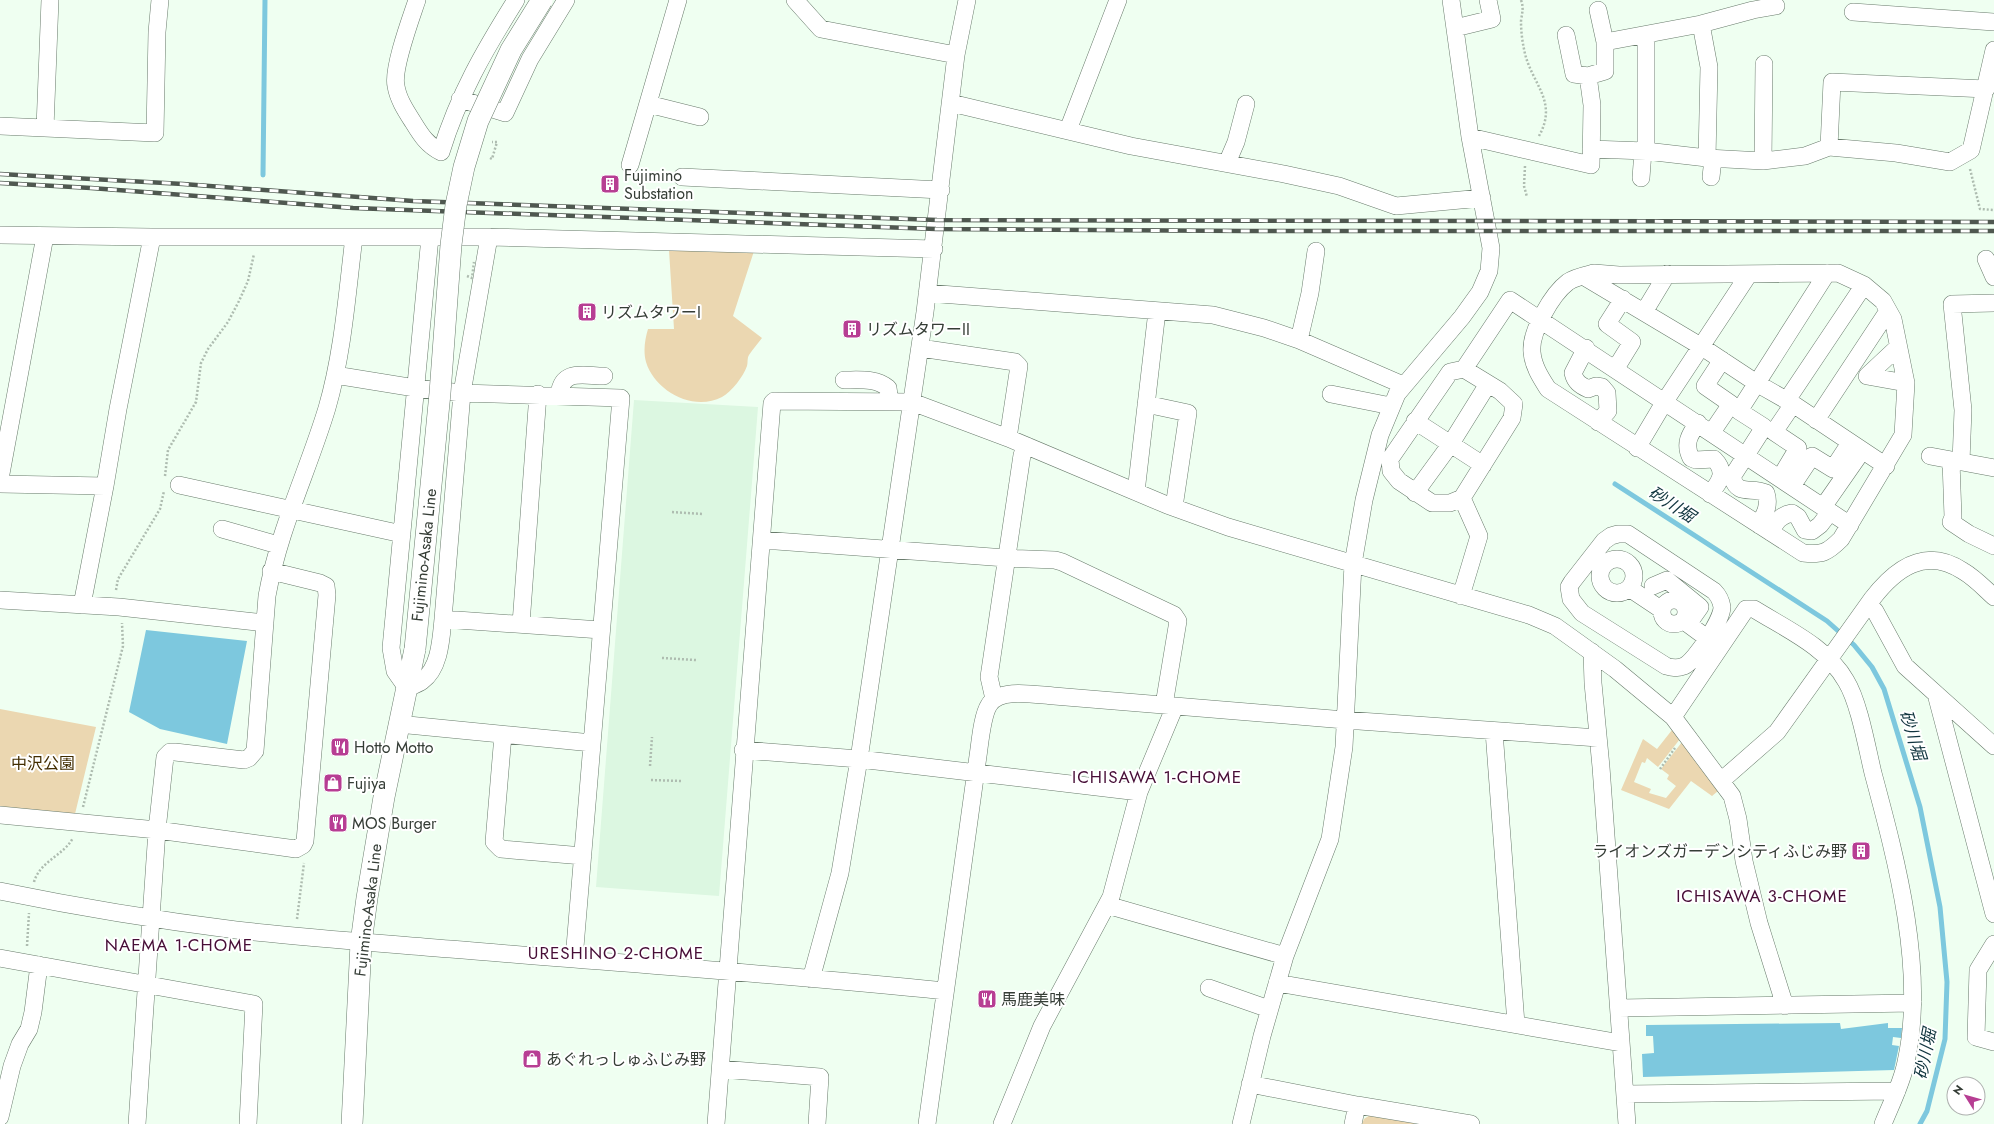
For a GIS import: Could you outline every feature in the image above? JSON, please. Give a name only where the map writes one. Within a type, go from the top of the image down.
[{"type":"main road","name":"Fujimino-Asaka Line","points":[[352,1124],[361,943],[375,845],[398,724],[415,649],[440,385],[451,245],[456,205],[464,167],[478,121],[511,50],[542,0]]},
{"type":"street","points":[[45,128],[50,0]]},
{"type":"street","points":[[0,126],[155,133],[156,32],[160,0]]},
{"type":"street","points":[[417,0],[399,56],[395,85],[404,107],[423,139],[431,147],[441,152],[460,99],[482,53],[516,0]]},
{"type":"street","points":[[460,99],[505,113],[530,59],[566,0]]},
{"type":"street","points":[[630,164],[678,0]]},
{"type":"street","points":[[795,0],[821,30],[956,56]]},
{"type":"street","points":[[811,979],[840,873],[860,759],[934,249],[952,103],[956,56],[967,0]]},
{"type":"street","points":[[1068,130],[1118,0]]},
{"type":"street","points":[[1241,1124],[1269,1009],[1285,956],[1330,839],[1344,747],[1354,564],[1365,496],[1380,435],[1391,406],[1403,386],[1462,316],[1480,292],[1491,259],[1492,248],[1470,137],[1451,0]]},
{"type":"street","points":[[1455,28],[1492,19],[1488,0]]},
{"type":"street","points":[[1604,42],[1701,24],[1753,10],[1776,6]]},
{"type":"street","points":[[1566,35],[1574,74],[1588,76],[1605,71],[1604,42],[1598,10]]},
{"type":"street","points":[[1852,12],[1994,22]]},
{"type":"street","points":[[1701,24],[1710,67],[1711,177]]},
{"type":"street","points":[[1641,178],[1644,151],[1646,35]]},
{"type":"street","points":[[1591,149],[1644,151],[1710,158],[1763,161],[1805,156],[1829,147],[1896,153],[1950,162],[1963,156],[1971,150],[1994,50]]},
{"type":"street","points":[[1763,161],[1764,64]]},
{"type":"street","points":[[1470,137],[1591,165],[1592,105],[1588,76]]},
{"type":"street","points":[[1829,147],[1832,82],[1986,89]]},
{"type":"street","points":[[952,103],[1130,146],[1227,163],[1339,186],[1396,206],[1482,198]]},
{"type":"street","points":[[648,104],[700,117]]},
{"type":"street","points":[[1227,163],[1236,142],[1246,104]]},
{"type":"street","points":[[682,177],[941,190]]},
{"type":"street","points":[[0,235],[354,238],[489,237],[934,249]]},
{"type":"street","points":[[0,479],[45,236]]},
{"type":"street","points":[[82,606],[118,409],[152,237]]},
{"type":"street","points":[[430,237],[391,648],[395,671],[407,688],[422,681],[434,666],[441,640],[462,393],[489,237]]},
{"type":"street","points":[[137,1124],[157,830],[163,765],[165,757],[170,752],[244,760],[249,758],[255,750],[267,596],[271,571],[278,545],[327,408],[335,375],[354,238]]},
{"type":"street","points":[[1299,340],[1310,293],[1316,251]]},
{"type":"street","points":[[1986,259],[1994,277]]},
{"type":"street","points":[[1594,273],[1619,275],[1749,274],[1838,273],[1864,285],[1883,301],[1892,319],[1906,382],[1903,435],[1886,466],[1841,539],[1830,549],[1818,554],[1803,553],[1637,448],[1548,389],[1537,370],[1532,352],[1534,333],[1557,293],[1569,281],[1594,273]]},
{"type":"street","points":[[1764,528],[1768,499],[1766,493],[1759,489],[1742,490],[1734,485],[1732,478],[1764,427],[1739,411],[1758,384],[1827,273]]},
{"type":"street","points":[[1644,312],[1667,274]]},
{"type":"street","points":[[1637,448],[1665,401],[1749,274]]},
{"type":"street","points":[[1583,276],[1702,347],[1758,384],[1790,402],[1886,466]]},
{"type":"street","points":[[1786,482],[1798,448],[1774,432],[1790,402],[1864,285]]},
{"type":"street","points":[[927,293],[1213,315],[1264,328],[1299,340],[1403,386]]},
{"type":"street","points":[[1616,368],[1632,342],[1607,324],[1623,299]]},
{"type":"street","points":[[1464,369],[1510,300],[1586,348],[1850,525]]},
{"type":"street","points":[[1994,303],[1952,304],[1963,410],[1956,461],[1953,517],[1951,522],[1969,534],[1994,546]]},
{"type":"street","points":[[1136,492],[1157,311]]},
{"type":"street","points":[[1816,420],[1888,311]]},
{"type":"street","points":[[1898,347],[1867,376],[1906,382]]},
{"type":"street","points":[[920,348],[1015,362],[1019,366],[1008,438]]},
{"type":"street","points":[[1586,348],[1573,373],[1575,379],[1580,385],[1588,389],[1596,386],[1602,387],[1607,393],[1608,411],[1598,422]]},
{"type":"street","points":[[1710,494],[1719,483],[1722,472],[1720,465],[1714,460],[1696,460],[1691,458],[1687,449],[1687,442],[1731,404],[1705,386],[1722,360]]},
{"type":"street","points":[[1464,369],[1488,384],[1514,404],[1512,418],[1462,498],[1450,503],[1432,503],[1399,481],[1391,471],[1390,459],[1450,372],[1464,369]]},
{"type":"street","points":[[335,375],[415,388],[462,393],[538,394],[620,398],[574,959]]},
{"type":"street","points":[[559,395],[560,385],[570,376],[604,376]]},
{"type":"street","points":[[844,380],[869,380],[882,382],[888,388],[890,402]]},
{"type":"street","points":[[1416,493],[1450,445],[1488,384]]},
{"type":"street","points":[[521,624],[538,394]]},
{"type":"street","points":[[1331,394],[1391,406]]},
{"type":"street","points":[[716,1124],[743,750],[762,540],[772,402],[774,401],[912,402],[1008,438],[1136,492],[1228,527],[1546,621],[1592,652],[1673,717],[1732,796],[1738,819],[1744,861],[1759,923],[1785,1006]]},
{"type":"street","points":[[1146,404],[1188,413],[1174,507]]},
{"type":"street","points":[[1415,421],[1483,465]]},
{"type":"street","points":[[994,699],[990,677],[1022,455],[1027,446]]},
{"type":"street","points":[[1786,482],[1812,456],[1833,469],[1856,447]]},
{"type":"street","points":[[1764,528],[1786,514],[1792,513],[1798,517],[1805,530],[1812,531],[1820,525],[1826,509],[1856,447]]},
{"type":"street","points":[[1930,456],[1994,468]]},
{"type":"street","points":[[0,484],[105,486]]},
{"type":"street","points":[[169,485],[291,509],[402,534]]},
{"type":"street","points":[[1461,596],[1479,536],[1462,498]]},
{"type":"street","points":[[222,529],[278,545]]},
{"type":"street","points":[[1628,534],[1714,591],[1718,596],[1722,608],[1721,616],[1708,638],[1684,666],[1673,668],[1666,666],[1582,613],[1571,599],[1569,587],[1604,540],[1610,536],[1628,534]]},
{"type":"street","points":[[762,540],[891,548],[1006,558],[1055,560],[1174,615],[1178,622],[1169,705],[1139,792],[1111,897],[1042,1026],[1002,1124]]},
{"type":"street","points":[[1629,588],[1666,605],[1653,586],[1634,571],[1629,563],[1617,558],[1610,560],[1600,573],[1600,581],[1612,591],[1618,593],[1629,588],[1634,582],[1634,571]]},
{"type":"street","points":[[1721,781],[1777,732],[1886,581],[1897,572],[1919,562],[1945,562],[1964,571],[1994,597]]},
{"type":"street","points":[[0,816],[157,830],[296,849],[300,848],[305,840],[327,595],[326,586],[320,583],[271,571]]},
{"type":"street","points":[[1653,586],[1667,580],[1700,607],[1688,624],[1708,638]]},
{"type":"street","points":[[0,600],[119,607],[265,623]]},
{"type":"street","points":[[1866,608],[1875,611],[1905,666],[1994,746]]},
{"type":"street","points":[[1673,717],[1746,609],[1754,609],[1820,651],[1832,654],[1846,681],[1855,706],[1885,819],[1908,926],[1913,1003],[1911,1036],[1906,1063],[1897,1091],[1883,1124]]},
{"type":"street","points":[[1566,634],[1582,613]]},
{"type":"street","points":[[443,619],[601,630]]},
{"type":"street","points":[[1592,652],[1593,683],[1627,1124]]},
{"type":"street","points":[[927,1124],[976,773],[986,712],[989,704],[1000,695],[1025,694],[1345,720],[1598,738]]},
{"type":"street","points":[[1936,694],[1994,914]]},
{"type":"street","points":[[398,724],[592,743]]},
{"type":"street","points":[[1494,731],[1516,1024]]},
{"type":"street","points":[[503,735],[494,842],[496,847],[501,850],[583,856]]},
{"type":"street","points":[[743,750],[860,759],[1139,792]]},
{"type":"street","points":[[0,891],[65,904],[234,930],[361,943],[728,971],[946,991]]},
{"type":"street","points":[[1107,905],[1285,956]]},
{"type":"street","points":[[1994,944],[1978,970],[1976,1036],[1994,1042]]},
{"type":"street","points":[[0,958],[33,960],[146,985],[254,1004],[248,1124]]},
{"type":"street","points":[[0,1117],[12,1066],[20,1044],[29,1029],[34,1012],[33,960]]},
{"type":"street","points":[[1277,983],[1621,1043]]},
{"type":"street","points":[[1209,988],[1269,1009]]},
{"type":"street","points":[[1619,1008],[1913,1003]]},
{"type":"street","points":[[721,1069],[820,1077],[817,1124]]},
{"type":"street","points":[[1250,1084],[1357,1105],[1421,1120],[1471,1124]]},
{"type":"street","points":[[1625,1094],[1897,1091]]},
{"type":"street","points":[[1353,1124],[1357,1105]]},
{"type":"path","points":[[1521,0],[1524,7],[1522,29],[1526,60],[1545,96],[1547,110],[1538,140]]},
{"type":"path","points":[[488,153],[488,158],[492,158],[497,142],[492,140],[490,147]]},
{"type":"path","points":[[1963,156],[1970,170],[1980,210],[1994,210]]},
{"type":"path","points":[[1526,162],[1524,186],[1527,197]]},
{"type":"path","points":[[116,593],[118,579],[160,509],[169,485],[168,450],[196,402],[201,363],[208,349],[228,322],[248,282],[253,266],[256,237]]},
{"type":"path","points":[[468,272],[467,278],[472,278],[474,262]]},
{"type":"path","points":[[672,512],[703,514]]},
{"type":"path","points":[[82,814],[123,646],[124,636],[121,620]]},
{"type":"path","points":[[662,658],[696,660]]},
{"type":"path","points":[[1660,769],[1686,734]]},
{"type":"path","points":[[650,766],[652,737]]},
{"type":"path","points":[[651,780],[682,782]]},
{"type":"path","points":[[34,883],[42,866],[70,844],[77,831]]},
{"type":"path","points":[[297,920],[304,857],[300,848]]},
{"type":"path","points":[[29,907],[33,960]]},
{"type":"shaded area","points":[[634,400],[758,407],[719,896],[596,887]]},
{"type":"green space","points":[[669,250],[754,251],[733,316],[762,338],[749,355],[747,366],[737,383],[722,397],[711,401],[699,402],[688,400],[676,396],[666,390],[658,382],[646,362],[645,345],[648,329],[674,329]]},
{"type":"green space","name":"中沢公園","points":[[0,709],[96,727],[75,814],[0,808]]},
{"type":"green space","points":[[1672,730],[1680,739],[1658,767],[1647,758],[1645,763],[1642,762],[1634,782],[1651,789],[1649,793],[1666,798],[1676,786],[1667,779],[1669,775],[1661,769],[1682,742],[1718,791],[1712,796],[1691,781],[1669,809],[1621,790],[1643,739],[1657,749]]},
{"type":"green space","points":[[1370,1115],[1415,1124],[1362,1124],[1364,1119]]},
{"type":"water","points":[[146,630],[247,641],[227,744],[160,729],[129,712]]},
{"type":"water","points":[[1840,1023],[1841,1029],[1888,1023],[1888,1028],[1902,1028],[1901,1038],[1893,1037],[1892,1045],[1899,1046],[1894,1070],[1643,1077],[1642,1054],[1654,1053],[1653,1036],[1646,1036],[1646,1025]]},
{"type":"waterway","points":[[263,175],[265,0]]},
{"type":"waterway","name":"砂川堀","points":[[1615,484],[1827,621],[1854,645],[1872,667],[1884,689],[1920,807],[1940,907],[1947,982],[1945,1039],[1927,1111],[1920,1124]]},
{"type":"railway","points":[[0,174],[183,184],[413,201],[937,220],[1994,222]]},
{"type":"railway","points":[[0,183],[91,188],[353,208],[936,229],[1246,231],[1994,231]]},
{"type":"place","name":"Fujimino Substation","points":[[610,184]]},
{"type":"place","name":"リズムタワーI","points":[[587,312]]},
{"type":"place","name":"リズムタワーII","points":[[852,329]]},
{"type":"place","name":"Hotto Motto","points":[[340,747]]},
{"type":"place","name":"Fujiya","points":[[333,783]]},
{"type":"place","name":"MOS Burger","points":[[338,823]]},
{"type":"place","name":"ライオンズガーデンシティふじみ野","points":[[1861,851]]},
{"type":"place","name":"馬鹿美味","points":[[987,999]]},
{"type":"place","name":"あぐれっしゅふじみ野","points":[[532,1059]]},
{"type":"district","name":"ICHISAWA 1-CHOME","points":[[1157,777]]},
{"type":"district","name":"ICHISAWA 3-CHOME","points":[[1762,896]]},
{"type":"district","name":"NAEMA 1-CHOME","points":[[179,945]]},
{"type":"district","name":"URESHINO 2-CHOME","points":[[616,953]]}]
